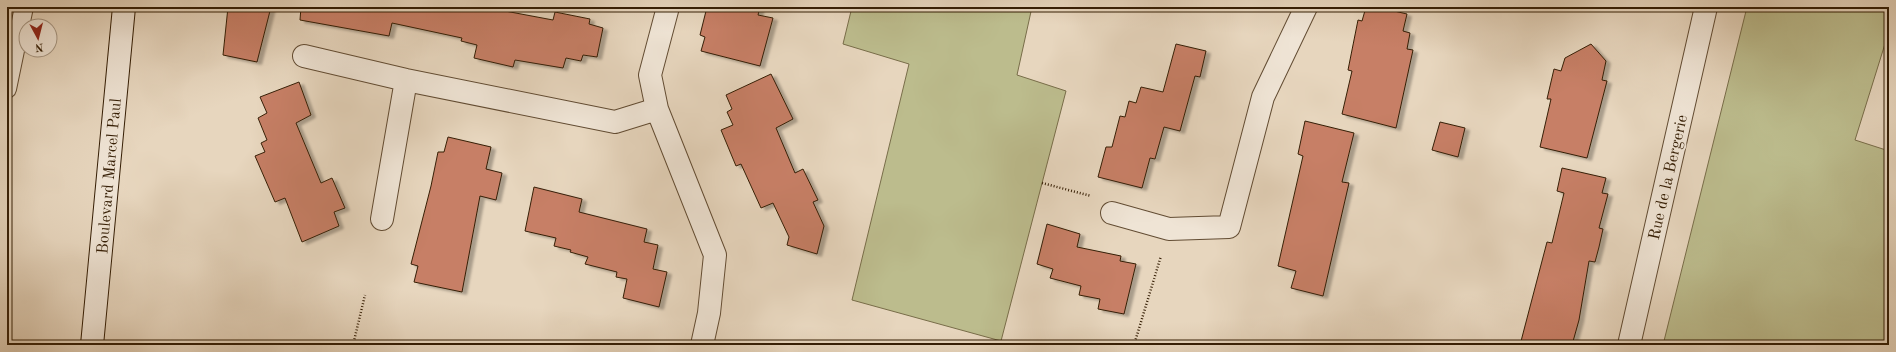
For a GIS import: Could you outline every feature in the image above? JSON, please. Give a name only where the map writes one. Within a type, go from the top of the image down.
[{"type":"street","name":"Boulevard Marcel Paul","points":[[92,345],[124,7]]},
{"type":"street","points":[[668,7],[650,76],[657,109],[716,255],[709,313],[702,345]]},
{"type":"street","points":[[1112,213],[1169,229],[1229,227],[1263,97],[1306,7]]},
{"type":"street","name":"Rue de la Bergerie","points":[[1629,345],[1704,7]]},
{"type":"street","points":[[304,56],[406,80],[615,122],[657,109]]},
{"type":"street","points":[[382,219],[406,80]]},
{"type":"lane","points":[[7,89],[24,7]]},
{"type":"path","points":[[1042,183],[1106,200],[1112,213]]},
{"type":"path","points":[[1134,345],[1169,229]]},
{"type":"path","points":[[353,345],[365,294]]},
{"type":"green space","points":[[852,7],[1032,7],[1017,75],[1066,91],[1001,341],[852,300],[909,64],[843,44]]},
{"type":"green space","points":[[1747,7],[1889,7],[1889,31],[1855,140],[1889,151],[1889,345],[1663,345]]},
{"type":"building","points":[[228,7],[271,7],[257,62],[223,55]]},
{"type":"building","points":[[301,7],[505,7],[505,11],[553,20],[555,12],[590,19],[589,24],[603,28],[597,57],[583,55],[581,61],[566,58],[563,68],[515,60],[513,67],[474,58],[477,45],[461,41],[462,38],[392,23],[389,36],[300,20]]},
{"type":"building","points":[[707,7],[760,7],[758,15],[773,18],[760,66],[701,51],[705,37],[700,35]]},
{"type":"building","points":[[1366,7],[1377,7],[1407,14],[1403,31],[1410,33],[1407,49],[1413,50],[1396,128],[1342,114],[1352,71],[1348,70],[1358,20],[1362,21]]},
{"type":"building","points":[[1176,44],[1206,51],[1200,77],[1195,76],[1180,131],[1164,127],[1155,159],[1150,158],[1142,188],[1098,177],[1106,147],[1112,147],[1120,116],[1125,117],[1129,101],[1136,103],[1141,87],[1163,92]]},
{"type":"building","points":[[1591,44],[1606,61],[1602,80],[1607,81],[1587,158],[1540,147],[1551,99],[1547,99],[1554,69],[1561,71],[1565,58]]},
{"type":"building","points":[[771,74],[793,119],[776,128],[795,173],[803,169],[818,200],[813,202],[824,226],[817,254],[787,245],[789,237],[773,203],[761,208],[741,164],[736,166],[721,130],[733,125],[727,112],[732,109],[726,95]]},
{"type":"building","points":[[299,82],[311,115],[296,123],[321,183],[332,178],[345,208],[334,212],[339,226],[302,242],[285,198],[275,202],[255,156],[265,152],[261,143],[267,140],[258,118],[267,113],[260,97]]},
{"type":"building","points":[[1305,121],[1354,133],[1342,182],[1349,183],[1323,296],[1291,288],[1296,271],[1278,266],[1303,156],[1298,154]]},
{"type":"building","points":[[1440,122],[1465,128],[1458,157],[1432,150]]},
{"type":"building","points":[[448,137],[491,147],[486,169],[502,173],[496,200],[480,196],[462,292],[414,282],[418,266],[411,264],[438,152],[444,152]]},
{"type":"building","points":[[1562,168],[1606,178],[1602,193],[1608,194],[1599,228],[1603,229],[1599,247],[1595,262],[1589,261],[1579,320],[1572,345],[1520,345],[1547,242],[1552,243],[1564,193],[1557,191]]},
{"type":"building","points":[[534,187],[582,199],[579,212],[647,229],[644,242],[658,245],[653,269],[667,272],[659,307],[623,298],[627,279],[616,277],[617,272],[585,264],[588,257],[570,252],[571,250],[554,246],[556,238],[525,231]]},
{"type":"building","points":[[1047,224],[1080,234],[1077,247],[1121,256],[1120,261],[1136,264],[1124,314],[1098,309],[1100,299],[1079,295],[1081,286],[1050,278],[1053,269],[1037,264]]}]
